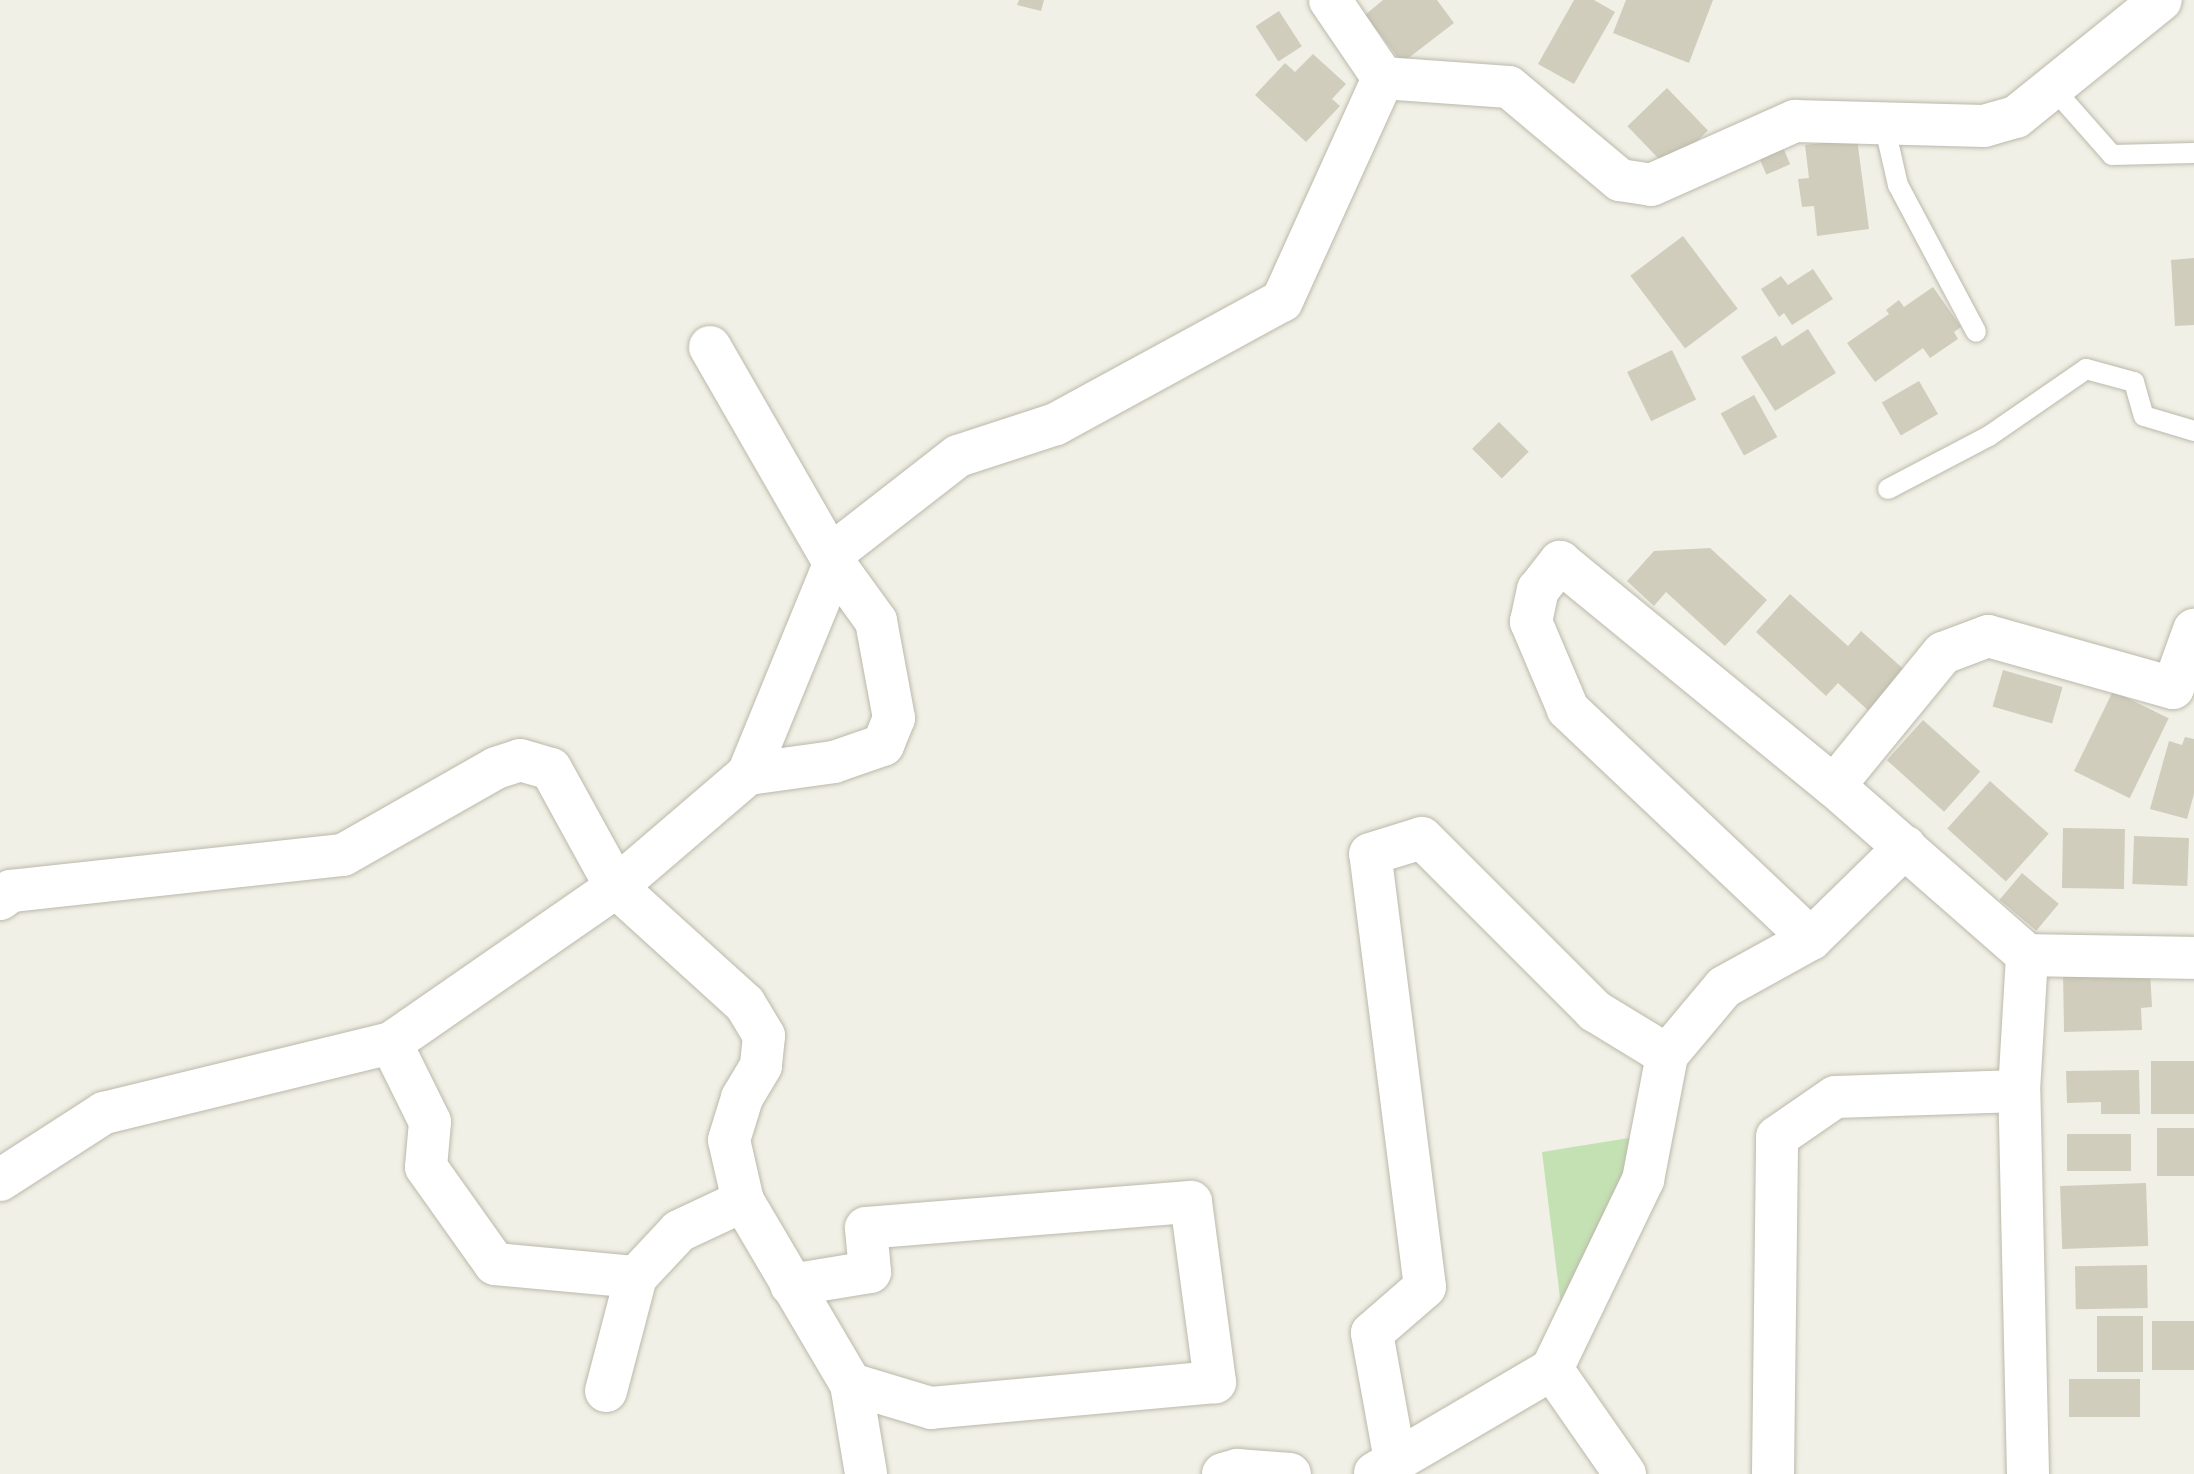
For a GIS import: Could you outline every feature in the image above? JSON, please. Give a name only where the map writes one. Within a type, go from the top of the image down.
[{"type":"street","points":[[1330,0],[1383,78]]},
{"type":"street","points":[[1383,78],[1509,87],[1620,180],[1651,185],[1795,121],[1984,126],[2016,117],[2161,0]]},
{"type":"street","points":[[0,1180],[104,1113],[391,1043],[616,887],[748,774],[841,547],[958,456],[1056,424],[1282,301],[1383,78]]},
{"type":"street","points":[[710,347],[834,563],[876,621],[894,718],[883,745],[834,762],[748,774]]},
{"type":"street","points":[[1811,939],[1568,709],[1531,622],[1538,590],[1560,562],[1834,786],[2027,955],[2194,958]]},
{"type":"street","points":[[1834,786],[1943,653],[1988,636],[2173,688],[2194,630]]},
{"type":"street","points":[[0,899],[11,891],[343,855],[496,768],[520,760],[551,769],[616,887],[745,1004],[764,1036],[761,1066],[742,1098],[729,1140],[743,1201],[851,1384],[866,1474]]},
{"type":"street","points":[[1667,1055],[1595,1011],[1422,838],[1370,854],[1425,1287],[1372,1333],[1384,1467],[1552,1369],[1643,1180],[1667,1055],[1724,987],[1811,939],[1905,847]]},
{"type":"street","points":[[2027,955],[2019,1091],[2028,1474]]},
{"type":"street","points":[[391,1043],[430,1122],[426,1167],[495,1264],[636,1277]]},
{"type":"street","points":[[1773,1474],[1777,1137],[1835,1097],[2019,1091]]},
{"type":"street","points":[[606,1391],[636,1277],[679,1231],[743,1201]]},
{"type":"street","points":[[791,1285],[870,1272],[866,1228],[1191,1202],[1215,1382],[931,1408],[851,1384]]},
{"type":"street","points":[[1552,1369],[1625,1474]]},
{"type":"street","points":[[1223,1474],[1237,1470],[1290,1474]]},
{"type":"lane","points":[[2053,88],[2112,155],[2194,153]]},
{"type":"lane","points":[[1884,124],[1898,185],[1976,332]]},
{"type":"lane","points":[[1888,489],[1989,436],[2086,369],[2134,382],[2144,416],[2194,431]]},
{"type":"green space","points":[[1635,1137],[1626,1179],[1562,1314],[1542,1152]]},
{"type":"building","points":[[1019,0],[1044,0],[1041,11],[1017,5]]},
{"type":"building","points":[[1383,0],[1437,0],[1454,23],[1402,63],[1365,15]]},
{"type":"building","points":[[1574,0],[1594,0],[1615,12],[1574,84],[1538,64]]},
{"type":"building","points":[[1626,0],[1713,0],[1689,63],[1613,33]]},
{"type":"building","points":[[1279,11],[1302,46],[1278,61],[1256,26]]},
{"type":"building","points":[[1313,54],[1346,84],[1332,99],[1340,106],[1306,142],[1255,95],[1285,63],[1295,72]]},
{"type":"building","points":[[1667,88],[1708,130],[1668,169],[1627,126]]},
{"type":"building","points":[[1857,139],[1869,229],[1817,236],[1814,206],[1802,207],[1798,179],[1809,178],[1805,145]]},
{"type":"building","points":[[1782,145],[1790,164],[1766,174],[1758,155]]},
{"type":"building","points":[[1683,236],[1738,309],[1685,348],[1630,276]]},
{"type":"building","points":[[2194,258],[2194,325],[2175,326],[2171,260]]},
{"type":"building","points":[[1813,269],[1833,299],[1792,325],[1784,313],[1779,317],[1761,289],[1781,276],[1788,285]]},
{"type":"building","points":[[1933,287],[1961,327],[1954,332],[1958,339],[1930,358],[1923,348],[1875,382],[1847,343],[1889,314],[1886,310],[1899,300],[1904,307]]},
{"type":"building","points":[[1808,329],[1836,373],[1775,411],[1741,357],[1776,336],[1782,346]]},
{"type":"building","points":[[1672,350],[1696,399],[1651,421],[1627,372]]},
{"type":"building","points":[[1919,381],[1938,414],[1901,435],[1882,402]]},
{"type":"building","points":[[1754,395],[1777,437],[1744,455],[1721,413]]},
{"type":"building","points":[[1499,422],[1529,452],[1502,479],[1472,449]]},
{"type":"building","points":[[1710,548],[1767,600],[1725,646],[1666,592],[1654,606],[1627,581],[1654,551]]},
{"type":"building","points":[[1790,594],[1848,646],[1861,631],[1908,673],[1871,713],[1838,683],[1826,696],[1756,632]]},
{"type":"building","points":[[2003,670],[2063,687],[2052,724],[1993,707]]},
{"type":"building","points":[[2113,691],[2169,718],[2130,798],[2074,771]]},
{"type":"building","points":[[1923,720],[1980,772],[1944,812],[1887,760]]},
{"type":"building","points":[[2185,737],[2194,739],[2194,794],[2187,819],[2150,809],[2169,741],[2182,745]]},
{"type":"building","points":[[1990,781],[2049,834],[2006,881],[1947,829]]},
{"type":"building","points":[[2063,828],[2125,829],[2124,889],[2062,888]]},
{"type":"building","points":[[2134,836],[2189,838],[2187,886],[2132,884]]},
{"type":"building","points":[[2022,873],[2059,904],[2036,931],[2000,900]]},
{"type":"building","points":[[2150,971],[2152,1007],[2141,1008],[2142,1030],[2064,1032],[2063,972]]},
{"type":"building","points":[[2151,1061],[2194,1061],[2194,1114],[2151,1114]]},
{"type":"building","points":[[2139,1070],[2140,1114],[2101,1114],[2101,1102],[2067,1103],[2066,1071]]},
{"type":"building","points":[[2157,1128],[2194,1128],[2194,1176],[2157,1176]]},
{"type":"building","points":[[2067,1134],[2131,1134],[2131,1171],[2067,1171]]},
{"type":"building","points":[[2146,1183],[2148,1246],[2062,1249],[2060,1186]]},
{"type":"building","points":[[2147,1265],[2148,1308],[2076,1309],[2075,1266]]},
{"type":"building","points":[[2097,1316],[2143,1316],[2143,1372],[2097,1372]]},
{"type":"building","points":[[2152,1321],[2194,1321],[2194,1370],[2152,1370]]},
{"type":"building","points":[[2069,1379],[2140,1379],[2140,1417],[2069,1417]]}]
